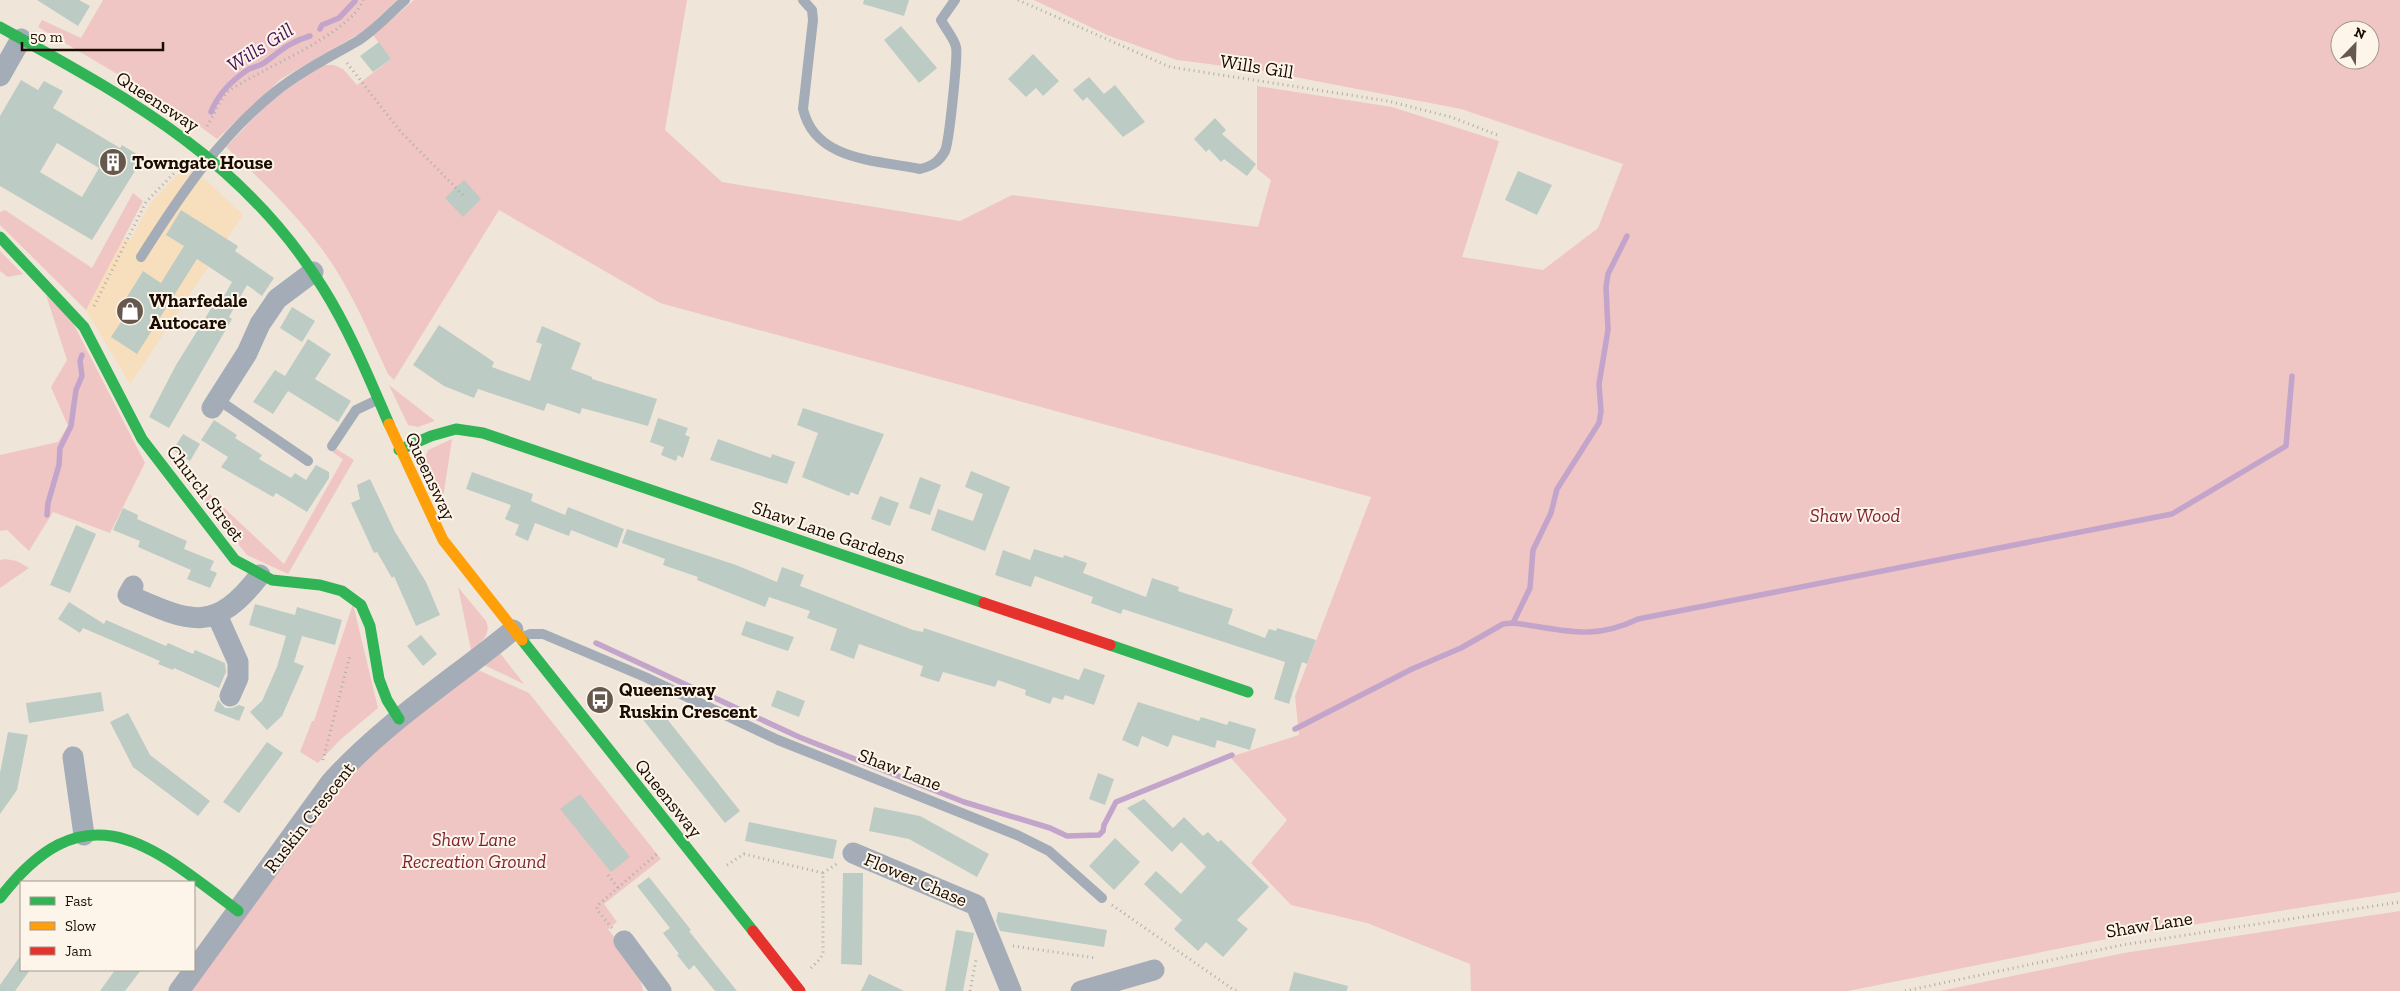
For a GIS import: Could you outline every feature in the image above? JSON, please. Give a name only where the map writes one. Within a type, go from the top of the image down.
[{"type":"street","name":"Queensway","points":[[0,27],[133,104],[195,146],[210,157],[267,214],[313,272],[337,312],[399,450],[443,540],[797,987]]},
{"type":"street","points":[[0,76],[21,39]]},
{"type":"street","name":"Church Street","points":[[0,237],[84,327],[142,439],[235,560],[272,580],[329,587],[347,593],[362,606],[369,623],[381,690],[399,719]]},
{"type":"street","points":[[215,404],[247,353],[260,324],[277,299],[313,272]]},
{"type":"street","name":"Shaw Lane Gardens","points":[[399,450],[431,436],[456,429],[482,433],[1248,692]]},
{"type":"street","points":[[132,586],[128,595],[176,616],[201,619],[217,615],[236,602],[260,575]]},
{"type":"street","points":[[217,615],[238,662],[238,678],[230,696]]},
{"type":"street","name":"Ruskin Crescent","points":[[195,969],[331,782],[348,763],[399,719],[517,635]]},
{"type":"street","points":[[73,757],[84,835]]},
{"type":"street","points":[[0,898],[21,871],[44,853],[84,835],[104,834],[127,839],[150,849],[238,911]]},
{"type":"street","name":"Flower Chase","points":[[853,852],[976,905],[1011,991]]},
{"type":"street","points":[[624,941],[659,991]]},
{"type":"street","points":[[1081,991],[1154,970]]},
{"type":"street","name":"Ruskin Crescent","points":[[179,991],[194,971]]},
{"type":"lane","points":[[141,257],[172,207],[210,157],[273,93],[303,71],[366,34],[405,0]]},
{"type":"lane","points":[[803,0],[812,10],[813,20],[803,109],[805,120],[814,135],[828,147],[846,155],[920,168],[930,166],[939,161],[949,136],[956,47],[941,20],[955,0]]},
{"type":"lane","points":[[332,446],[356,410],[377,400]]},
{"type":"lane","points":[[215,404],[308,461]]},
{"type":"lane","name":"Shaw Lane","points":[[517,635],[543,634],[645,677],[778,740],[1017,835],[1049,850],[1102,898]]},
{"type":"path","points":[[84,327],[146,202],[188,159],[228,92],[325,37],[358,12],[363,0]]},
{"type":"path","name":"Wills Gill","points":[[1018,0],[1170,67],[1388,101],[1451,117],[1500,136]]},
{"type":"path","points":[[337,51],[363,81],[400,132],[463,196]]},
{"type":"path","points":[[323,761],[350,654]]},
{"type":"path","points":[[624,941],[597,910],[597,906],[659,852]]},
{"type":"path","points":[[712,879],[744,854],[823,873],[823,953],[820,960],[797,987]]},
{"type":"path","points":[[608,875],[618,888]]},
{"type":"path","points":[[1102,898],[1234,990],[1240,991]]},
{"type":"path","name":"Shaw Lane","points":[[1905,991],[2122,945],[2400,902]]},
{"type":"path","points":[[991,942],[1096,958]]},
{"type":"shaded area","points":[[186,165],[207,181],[243,215],[130,384],[86,310],[124,237],[130,240],[150,204]]},
{"type":"green space","points":[[103,0],[397,0],[364,31],[281,79],[217,139],[178,110],[38,27],[42,20],[81,38]]},
{"type":"green space","name":"Shaw Wood","points":[[414,0],[687,0],[665,130],[722,182],[960,221],[1012,195],[1258,227],[1271,180],[1257,169],[1257,86],[1392,107],[1499,141],[1462,257],[1543,270],[1598,228],[1623,164],[1461,109],[1264,71],[1177,60],[1107,35],[1034,0],[2400,0],[2400,892],[2127,935],[1848,991],[1471,991],[1470,964],[1367,923],[1291,905],[1251,863],[1287,820],[1230,757],[1299,735],[1295,696],[1371,497],[660,303],[499,210],[394,380],[388,374],[351,296],[324,252],[290,210],[226,147],[268,103],[320,65],[334,65],[343,69],[357,85],[391,59],[373,35]]},
{"type":"green space","points":[[133,193],[143,201],[86,310],[0,225],[0,212],[5,210],[92,268]]},
{"type":"green space","points":[[0,251],[23,274],[8,277],[0,271]]},
{"type":"green space","points":[[46,295],[71,319],[145,463],[110,533],[53,512],[29,551],[7,530],[0,531],[0,455],[58,442],[68,426],[51,387],[67,360]]},
{"type":"green space","points":[[389,385],[435,421],[418,427],[408,425]]},
{"type":"green space","points":[[452,439],[442,505],[423,464],[428,450]]},
{"type":"green space","points":[[335,448],[354,460],[288,574],[247,555],[181,472],[188,474],[284,564],[343,459],[332,452]]},
{"type":"green space","points":[[0,560],[17,561],[29,568],[0,588]]},
{"type":"green space","points":[[458,587],[486,621],[488,630],[484,638],[471,650]]},
{"type":"green space","points":[[353,604],[378,708],[341,739],[318,763],[300,752],[312,721],[314,721]]},
{"type":"green space","points":[[500,653],[524,684],[484,665]]},
{"type":"green space","name":"Shaw Lane Recreation Ground","points":[[476,669],[529,693],[661,859],[604,904],[617,922],[608,929],[634,966],[643,991],[190,991],[334,793],[359,763]]},
{"type":"green space","points":[[2400,911],[2400,991],[1940,991],[2124,953]]},
{"type":"building","points":[[37,0],[79,0],[90,6],[78,26]]},
{"type":"building","points":[[864,0],[909,0],[904,16],[863,4]]},
{"type":"building","points":[[901,26],[937,68],[919,83],[884,40]]},
{"type":"building","points":[[379,42],[391,59],[373,72],[360,56]]},
{"type":"building","points":[[1033,54],[1059,81],[1043,96],[1036,88],[1026,97],[1008,79]]},
{"type":"building","points":[[1089,77],[1104,94],[1115,85],[1145,122],[1123,137],[1087,97],[1083,101],[1073,90]]},
{"type":"building","name":"Towngate House","points":[[21,80],[38,90],[44,81],[63,91],[53,108],[120,148],[122,145],[143,158],[92,240],[0,186],[0,116]],"holes":[[[57,143],[99,168],[82,197],[40,172]]]},
{"type":"building","points":[[1215,118],[1226,130],[1222,134],[1256,164],[1247,176],[1224,159],[1221,162],[1209,149],[1206,152],[1194,139]]},
{"type":"building","points":[[1518,171],[1552,185],[1537,215],[1505,200]]},
{"type":"building","points":[[464,180],[481,199],[463,217],[445,198]]},
{"type":"building","points":[[181,210],[238,246],[235,251],[274,278],[262,296],[247,285],[229,317],[232,319],[169,428],[149,417],[176,365],[212,307],[216,310],[232,282],[197,259],[137,354],[111,337],[135,301],[127,297],[143,271],[161,283],[184,246],[166,235]]},
{"type":"building","points":[[292,307],[315,321],[302,342],[280,328]]},
{"type":"building","points":[[439,325],[494,362],[492,367],[530,381],[542,344],[536,342],[542,326],[581,343],[571,369],[592,377],[592,379],[657,399],[648,426],[582,408],[580,414],[547,403],[544,411],[478,389],[474,398],[444,386],[413,365]]},
{"type":"building","points":[[308,339],[331,354],[315,379],[351,401],[338,422],[288,391],[273,414],[253,402],[275,370],[285,376]]},
{"type":"building","points":[[803,408],[884,434],[858,495],[851,492],[849,496],[802,477],[818,433],[797,425]]},
{"type":"building","points":[[658,418],[688,428],[685,435],[690,437],[683,458],[678,455],[676,461],[661,455],[664,447],[650,442]]},
{"type":"building","points":[[214,420],[237,435],[235,438],[262,455],[259,459],[291,478],[295,473],[306,480],[316,465],[329,472],[329,478],[307,512],[276,493],[273,497],[221,467],[228,457],[201,440]]},
{"type":"building","points":[[183,434],[200,444],[190,461],[173,450]]},
{"type":"building","points":[[718,439],[771,458],[772,454],[795,462],[787,484],[710,460]]},
{"type":"building","points":[[971,471],[1010,487],[985,551],[931,530],[938,509],[973,521],[983,494],[965,487]]},
{"type":"building","points":[[472,472],[533,494],[531,501],[565,515],[568,507],[624,529],[617,548],[571,530],[569,536],[535,523],[528,541],[515,535],[519,525],[505,519],[511,505],[466,489]]},
{"type":"building","points":[[920,477],[941,485],[930,515],[909,508]]},
{"type":"building","points":[[370,479],[395,532],[426,582],[440,615],[416,626],[394,576],[392,578],[377,552],[374,553],[351,503],[360,499],[357,485]]},
{"type":"building","points":[[880,496],[899,503],[890,526],[871,519]]},
{"type":"building","points":[[123,508],[138,515],[137,519],[187,541],[184,549],[214,561],[210,570],[217,573],[210,588],[187,579],[191,570],[138,547],[140,541],[113,530]]},
{"type":"building","points":[[76,525],[96,534],[70,593],[50,585]]},
{"type":"building","points":[[627,529],[736,565],[777,582],[782,567],[804,575],[800,586],[913,630],[923,632],[924,628],[1079,680],[1084,668],[1105,675],[1094,705],[1065,695],[1063,700],[1053,697],[1050,704],[1025,695],[1026,690],[998,680],[995,687],[943,672],[939,682],[920,676],[923,666],[859,644],[854,659],[830,650],[837,629],[807,618],[810,611],[769,597],[765,607],[697,580],[698,577],[663,565],[665,559],[622,543]]},
{"type":"building","points":[[1034,549],[1063,558],[1064,555],[1087,563],[1083,573],[1146,597],[1152,578],[1179,587],[1178,591],[1233,609],[1228,624],[1265,638],[1269,629],[1276,631],[1277,628],[1316,640],[1307,664],[1302,662],[1289,704],[1274,699],[1285,662],[1123,609],[1121,614],[1091,603],[1093,597],[1035,576],[1031,587],[995,575],[1003,550],[1030,560]]},
{"type":"building","points":[[69,602],[104,624],[106,620],[166,646],[168,643],[193,654],[195,650],[225,663],[226,672],[219,688],[174,668],[173,670],[158,664],[160,661],[83,628],[80,633],[58,619]]},
{"type":"building","points":[[255,604],[295,615],[297,607],[342,620],[335,645],[302,636],[294,662],[304,666],[282,716],[267,730],[250,712],[262,701],[277,667],[286,636],[249,625]]},
{"type":"building","points":[[746,621],[794,637],[788,651],[741,635]]},
{"type":"building","points":[[421,635],[437,654],[423,666],[407,646]]},
{"type":"building","points":[[777,690],[805,701],[799,717],[771,706]]},
{"type":"building","points":[[101,692],[104,711],[29,723],[26,703]]},
{"type":"building","points":[[218,700],[225,708],[239,705],[245,707],[239,721],[214,711]]},
{"type":"building","points":[[1138,702],[1199,721],[1201,717],[1227,725],[1229,721],[1256,729],[1250,750],[1217,740],[1215,748],[1173,735],[1168,747],[1142,736],[1138,747],[1122,740]]},
{"type":"building","points":[[656,705],[740,811],[725,823],[641,717]]},
{"type":"building","points":[[128,713],[150,755],[210,801],[198,816],[133,767],[110,722]]},
{"type":"building","points":[[8,732],[28,735],[17,790],[0,814],[0,773]]},
{"type":"building","points":[[267,742],[283,753],[239,813],[223,802]]},
{"type":"building","points":[[1098,773],[1114,779],[1105,805],[1089,799]]},
{"type":"building","points":[[580,794],[630,857],[611,872],[560,809]]},
{"type":"building","points":[[1144,799],[1173,828],[1184,817],[1203,836],[1208,832],[1218,842],[1221,840],[1269,887],[1237,920],[1248,929],[1223,957],[1206,942],[1198,951],[1174,929],[1182,920],[1144,884],[1156,871],[1181,894],[1206,867],[1181,842],[1172,852],[1127,808]]},
{"type":"building","points":[[874,807],[920,816],[989,854],[977,877],[909,839],[869,831]]},
{"type":"building","points":[[749,822],[837,840],[833,859],[745,841]]},
{"type":"building","points":[[1115,838],[1140,862],[1114,890],[1089,866]]},
{"type":"building","points":[[843,873],[863,873],[862,965],[841,964]]},
{"type":"building","points":[[649,877],[737,991],[715,991],[694,965],[689,970],[677,955],[679,954],[663,933],[670,928],[637,886]]},
{"type":"building","points":[[998,912],[1107,930],[1104,947],[1000,931],[996,921]]},
{"type":"building","points":[[956,930],[974,933],[963,991],[945,991]]},
{"type":"building","points":[[20,956],[20,971],[29,971],[15,991],[0,991],[0,985]]},
{"type":"building","points":[[114,971],[140,971],[125,991],[100,991]]},
{"type":"building","points":[[1294,972],[1348,986],[1347,991],[1289,991]]},
{"type":"building","points":[[869,974],[904,991],[861,991]]},
{"type":"waterway","name":"Wills Gill","points":[[320,29],[322,25],[339,18],[355,1]]},
{"type":"waterway","name":"Wills Gill","points":[[211,112],[221,94],[240,75],[264,63],[291,44],[310,36]]},
{"type":"waterway","points":[[1295,729],[1412,669],[1461,648],[1503,624],[1513,623],[1530,588],[1533,550],[1551,513],[1557,489],[1599,423],[1601,411],[1599,384],[1608,330],[1606,287],[1608,274],[1627,236]]},
{"type":"waterway","points":[[47,515],[48,503],[59,465],[60,448],[71,426],[76,390],[82,376],[80,361],[82,355]]},
{"type":"waterway","points":[[1513,623],[1576,632],[1606,630],[1638,619],[2172,514],[2286,446],[2292,376]]},
{"type":"waterway","points":[[596,643],[799,737],[964,802],[1050,828],[1067,836],[1099,835],[1103,831],[1104,825],[1116,802],[1232,755]]},
{"type":"traffic: fast","points":[[0,27],[93,80],[180,136],[219,167],[257,203],[291,243],[333,304],[359,355],[389,424]]},
{"type":"traffic: fast","points":[[0,237],[84,327],[142,439],[235,560],[272,580],[320,585],[342,591],[361,605],[370,626],[379,679],[387,700],[399,719]]},
{"type":"traffic: fast","points":[[399,450],[431,436],[456,429],[483,433],[984,603]]},
{"type":"traffic: fast","points":[[522,640],[753,931]]},
{"type":"traffic: fast","points":[[1110,645],[1248,692]]},
{"type":"traffic: fast","points":[[0,898],[31,864],[61,843],[90,835],[118,837],[147,848],[176,865],[238,911]]},
{"type":"traffic: slow","points":[[389,424],[443,540],[522,640]]},
{"type":"traffic: jam","points":[[984,603],[1110,645]]},
{"type":"traffic: jam","points":[[753,931],[800,991]]},
{"type":"place","name":"Towngate House","points":[[113,162]]},
{"type":"place","name":"Wharfedale Autocare","points":[[130,311]]},
{"type":"place","name":"Queensway Ruskin Crescent","points":[[600,700]]}]
